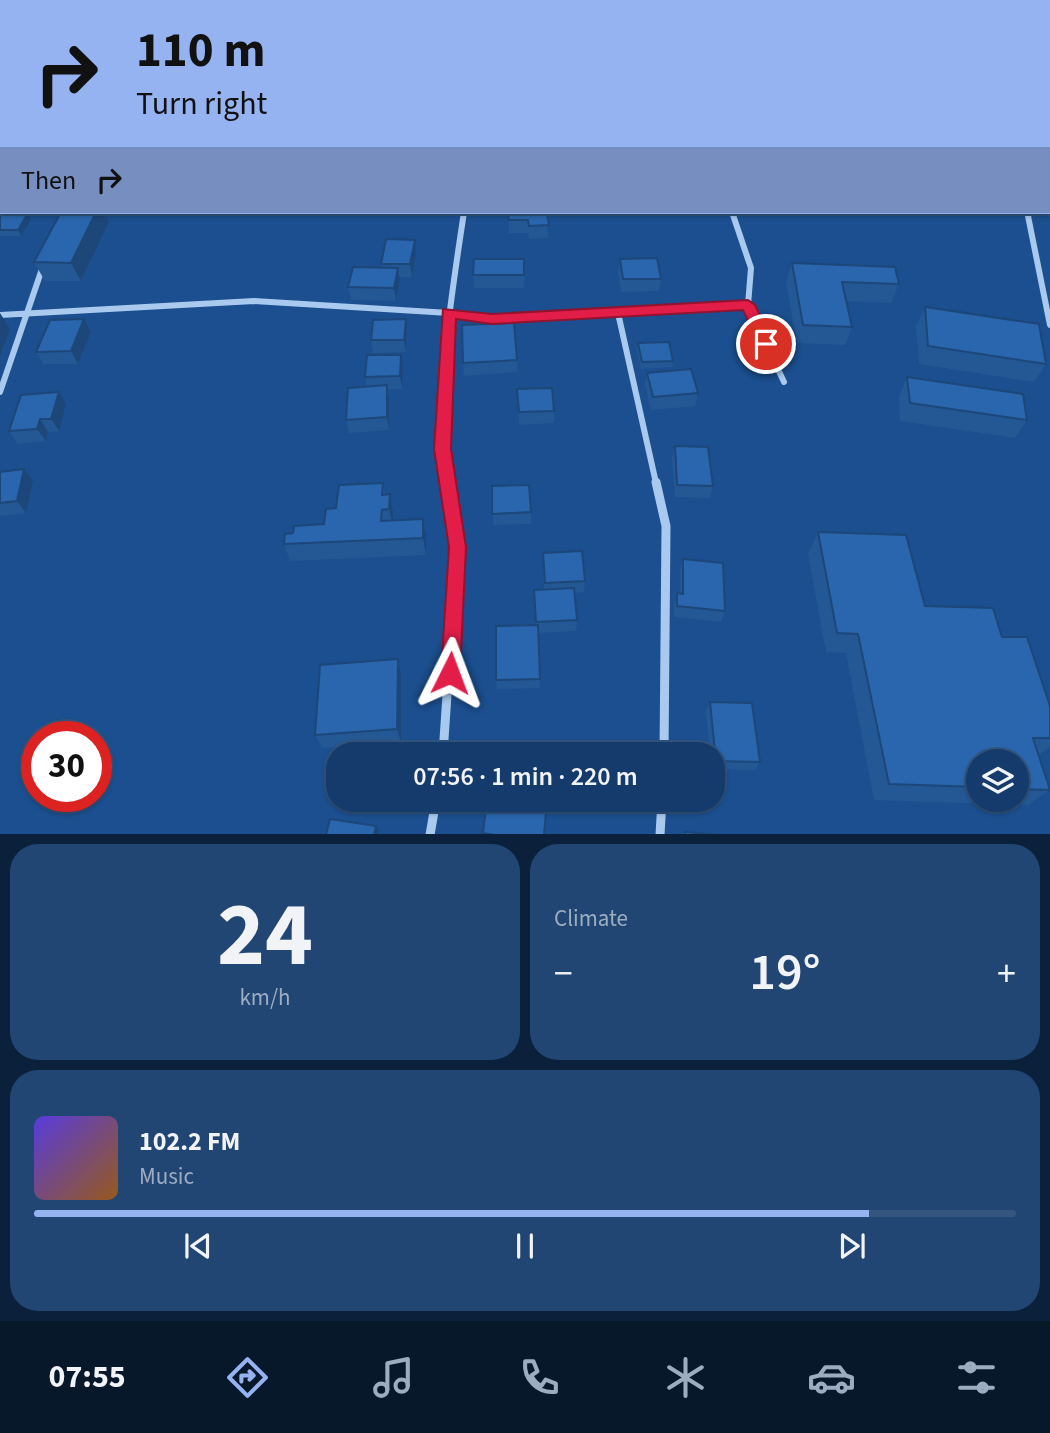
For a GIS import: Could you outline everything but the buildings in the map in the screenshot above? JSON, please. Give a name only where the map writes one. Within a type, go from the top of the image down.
[{"type":"street","points":[[444,742],[457,547],[442,449],[449,313],[464,214]]},
{"type":"street","points":[[733,214],[751,268],[748,305],[784,382]]},
{"type":"street","points":[[1030,214],[1050,324]]},
{"type":"street","points":[[0,392],[48,253]]},
{"type":"street","points":[[0,315],[254,301],[449,313],[492,319],[748,305]]},
{"type":"street","points":[[618,313],[666,526],[664,742]]},
{"type":"street","points":[[430,834],[434,812]]},
{"type":"street","points":[[660,834],[661,812]]},
{"type":"route","points":[[450,673],[457,547],[442,449],[449,313],[492,319],[748,305],[766,344]]}]
